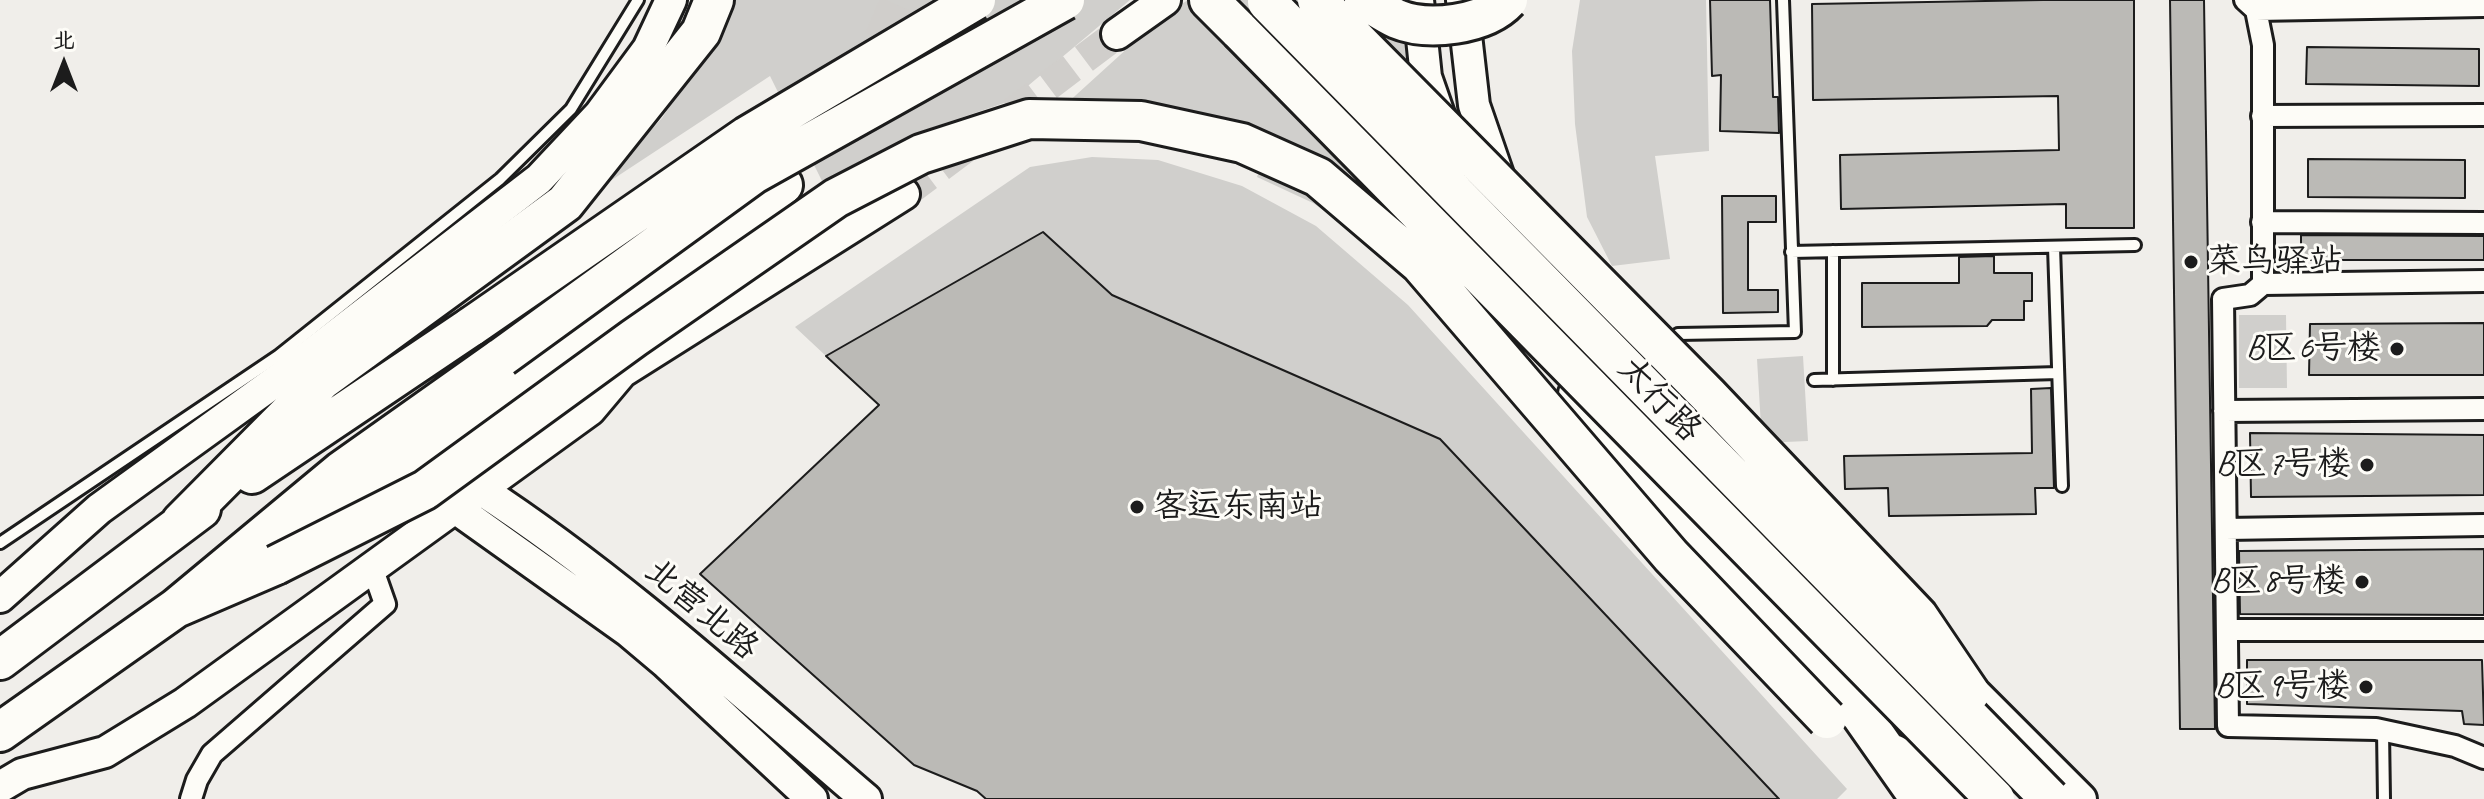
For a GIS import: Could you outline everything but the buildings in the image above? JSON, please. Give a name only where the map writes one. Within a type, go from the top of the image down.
[{"type":"highway","points":[[181,522],[321,381],[565,203],[701,32],[714,0]]},
{"type":"highway","points":[[0,660],[181,522],[747,136],[976,0]]},
{"type":"highway","points":[[0,732],[176,608],[341,471],[754,174],[1065,0]]},
{"type":"highway","name":"太行路","points":[[1209,0],[1995,799]]},
{"type":"highway","points":[[1317,0],[1708,395],[1918,616],[2035,791]]},
{"type":"highway","points":[[1364,0],[1399,20],[1440,27],[1483,17],[1508,0]]},
{"type":"highway","name":"太行路","points":[[1266,1],[2035,791]]},
{"type":"highway","points":[[176,608],[276,565],[425,490],[634,338],[836,198],[921,154],[1029,119],[1141,121],[1242,143],[1318,177],[1420,264],[1671,556],[1869,762],[1890,799]]},
{"type":"highway","points":[[276,565],[410,461],[695,257],[783,185]]},
{"type":"highway","points":[[1492,286],[1602,425],[1729,573],[1861,715],[1920,799]]},
{"type":"highway","points":[[1827,719],[1957,795]]},
{"type":"main road","points":[[0,597],[99,509],[287,373],[539,179],[600,114],[648,49],[671,0]]},
{"type":"main road","points":[[1117,34],[1165,0]]},
{"type":"main road","points":[[1418,0],[1426,77],[1490,260],[1719,542],[1957,795],[2035,791]]},
{"type":"main road","points":[[1462,0],[1474,105],[1513,218],[1573,297],[1652,370],[2081,799]]},
{"type":"main road","points":[[0,787],[22,774],[105,752],[185,703],[590,410],[622,372],[904,194]]},
{"type":"main road","name":"北营北路","points":[[480,489],[531,523],[650,615],[866,799]]},
{"type":"main road","name":"北营北路","points":[[454,507],[628,631],[812,799]]},
{"type":"street","points":[[2263,284],[2263,45],[2250,5],[2484,6]]},
{"type":"street","points":[[2262,116],[2484,115]]},
{"type":"street","points":[[2262,222],[2484,223]]},
{"type":"street","points":[[2484,281],[2263,284],[2250,295],[2223,299],[2228,726],[2383,731],[2455,746],[2484,758]]},
{"type":"street","points":[[2224,411],[2484,409]]},
{"type":"street","points":[[2226,529],[2484,525]]},
{"type":"street","points":[[191,799],[197,780],[212,754],[385,604],[372,567]]},
{"type":"street","points":[[2227,630],[2484,630]]},
{"type":"lane","points":[[0,543],[278,356],[500,179],[571,109],[638,0]]},
{"type":"lane","points":[[1653,351],[1678,334],[1795,332],[1783,0]]},
{"type":"lane","points":[[1791,252],[2135,245]]},
{"type":"lane","points":[[2054,247],[2062,486]]},
{"type":"lane","points":[[1833,251],[1833,380]]},
{"type":"lane","points":[[1814,380],[2058,373]]},
{"type":"lane","points":[[2383,731],[2384,799]]},
{"type":"shaded area","points":[[731,0],[1130,0],[1010,101],[925,130],[822,181],[770,76],[595,191],[662,118],[717,35]]},
{"type":"shaded area","points":[[1188,0],[1421,0],[1415,77],[1421,292],[1356,233],[1313,203],[1257,177],[1269,136],[1167,107],[1065,105],[1163,16]]},
{"type":"shaded area","points":[[1580,0],[1706,0],[1709,151],[1655,156],[1670,259],[1612,266],[1587,217],[1575,124],[1572,51]]},
{"type":"shaded area","points":[[1092,157],[1158,160],[1242,186],[1316,226],[1408,305],[1847,789],[1837,799],[1779,799],[1440,439],[1112,295],[1043,232],[826,356],[795,327],[1030,167]]},
{"type":"shaded area","points":[[2239,315],[2286,315],[2287,388],[2239,388]]},
{"type":"shaded area","points":[[1803,356],[1808,441],[1762,443],[1757,359]]},
{"type":"tunnel","points":[[822,135],[865,83],[900,0]]},
{"type":"tunnel","points":[[904,194],[1117,34]]},
{"type":"place","name":"菜鸟驿站","points":[[2191,262]]},
{"type":"place","name":"B区6号楼","points":[[2397,349]]},
{"type":"place","name":"B区7号楼","points":[[2367,465]]},
{"type":"place","name":"客运东南站","points":[[1137,507]]},
{"type":"place","name":"B区8号楼","points":[[2362,582]]},
{"type":"place","name":"B区9号楼","points":[[2366,687]]}]
